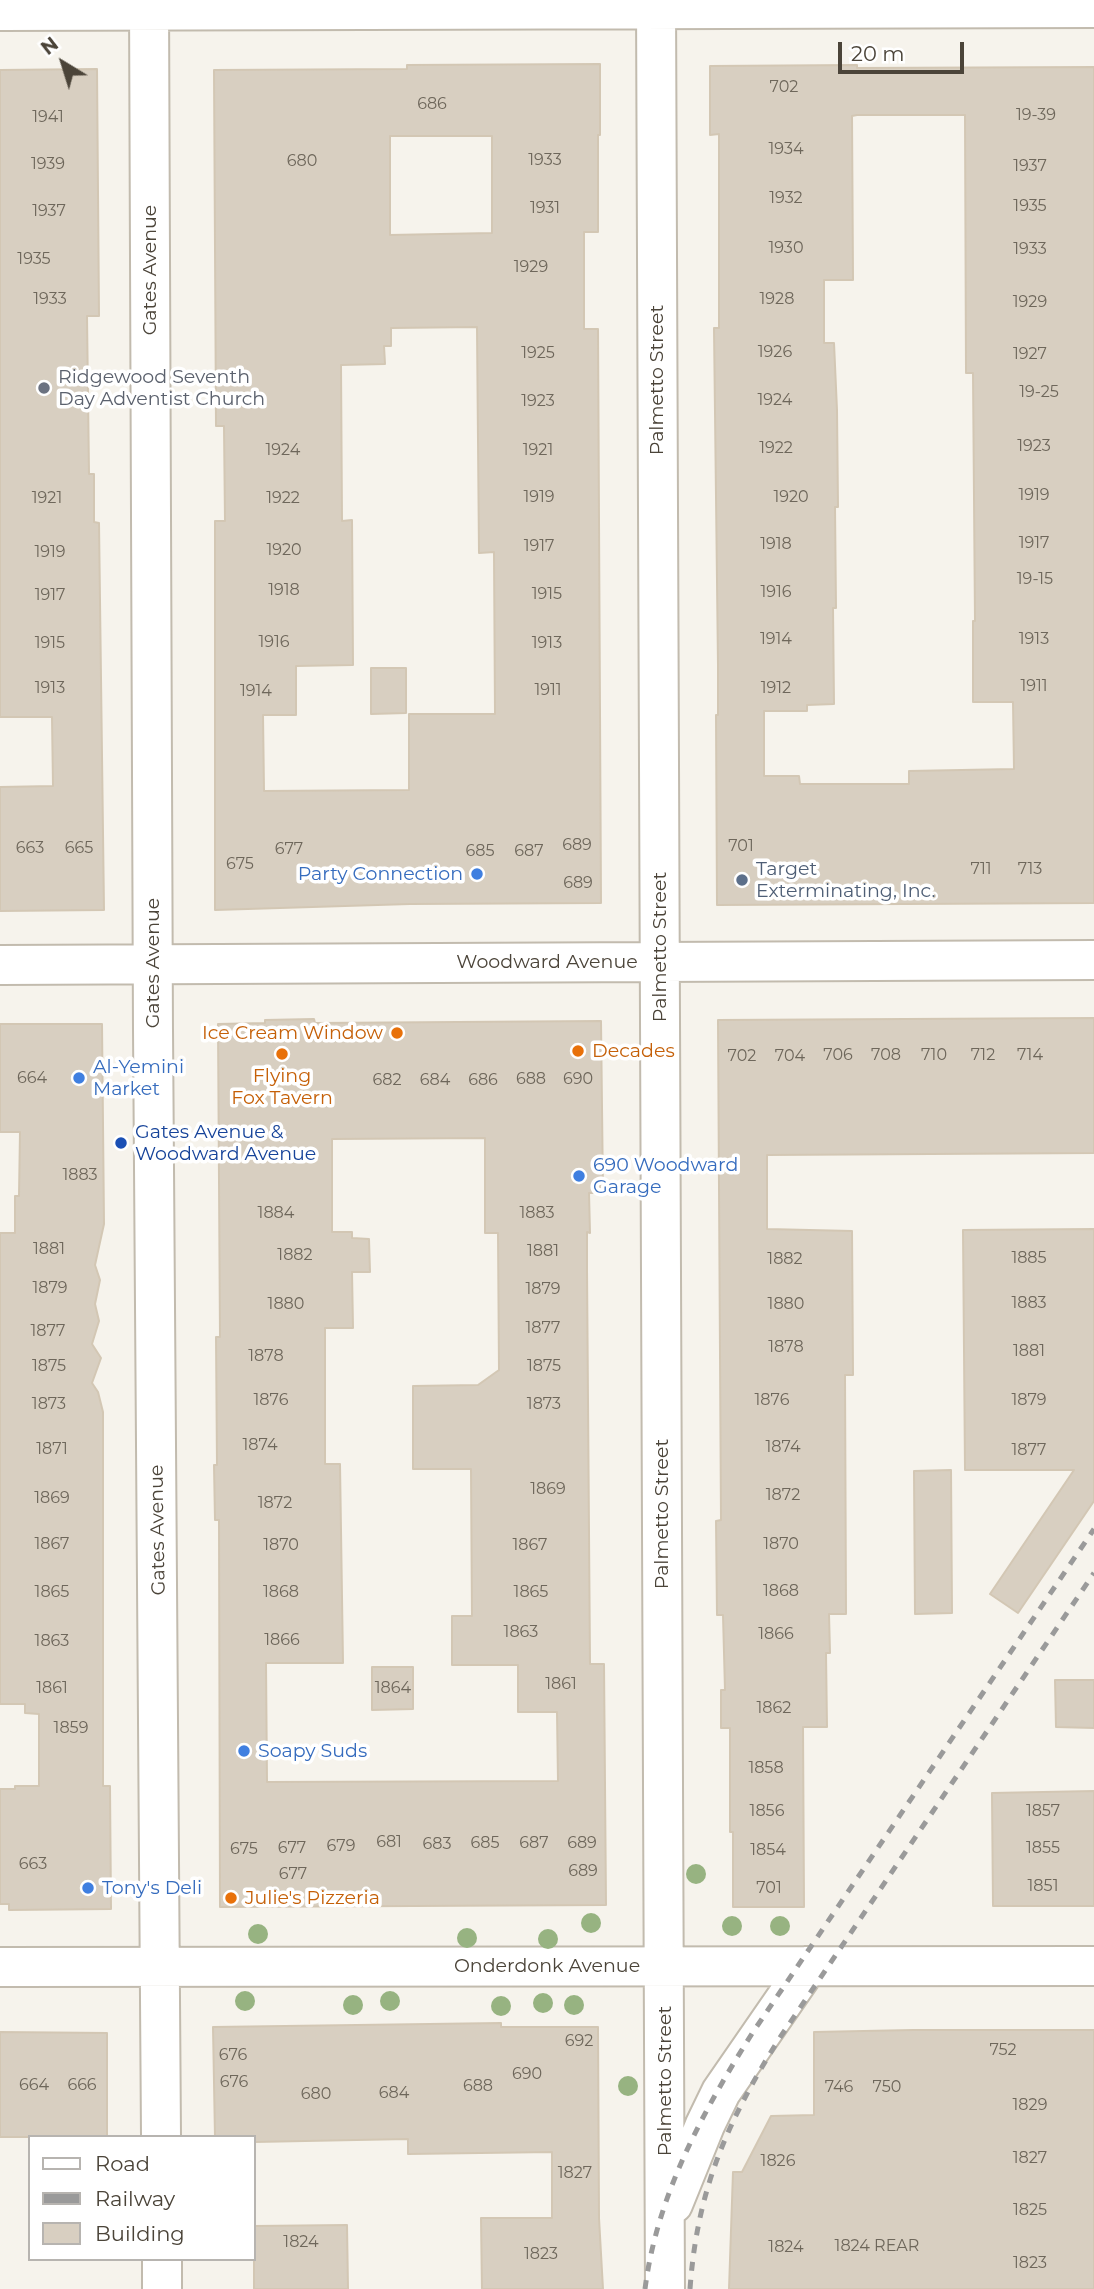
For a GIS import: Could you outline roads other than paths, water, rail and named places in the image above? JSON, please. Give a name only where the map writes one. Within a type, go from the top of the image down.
[{"type":"street","points":[[0,11],[149,5],[1094,8]]},
{"type":"street","name":"Gates Avenue","points":[[149,5],[161,2135]]},
{"type":"street","name":"Palmetto Street","points":[[656,5],[665,2289]]},
{"type":"street","name":"Woodward Avenue","points":[[0,965],[1094,960]]},
{"type":"street","name":"Palmetto Street","points":[[665,2229],[678,2189],[721,2092],[808,1966]]},
{"type":"street","name":"Onderdonk Avenue","points":[[0,1967],[1094,1966]]},
{"type":"street","points":[[162,2261],[162,2289]]},
{"type":"railway","points":[[645,2289],[651,2254],[671,2187],[700,2123],[734,2062],[1094,1529]]},
{"type":"railway","points":[[690,2289],[694,2253],[708,2188],[730,2128],[744,2099],[779,2039],[1094,1573]]},
{"type":"place","name":"Ridgewood Seventh Day Adventist Church","points":[[44,388]]},
{"type":"place","name":"Party Connection","points":[[477,874]]},
{"type":"place","name":"Target Exterminating, Inc.","points":[[742,880]]},
{"type":"place","name":"Ice Cream Window","points":[[397,1033]]},
{"type":"place","name":"Decades","points":[[578,1051]]},
{"type":"place","name":"Flying Fox Tavern","points":[[282,1054]]},
{"type":"place","name":"Al-Yemini Market","points":[[79,1078]]},
{"type":"place","name":"Gates Avenue & Woodward Avenue","points":[[121,1143]]},
{"type":"place","name":"690 Woodward Garage","points":[[579,1176]]},
{"type":"place","name":"Soapy Suds","points":[[244,1751]]},
{"type":"place","name":"Tony's Deli","points":[[88,1888]]},
{"type":"place","name":"Julie's Pizzeria","points":[[231,1898]]}]
